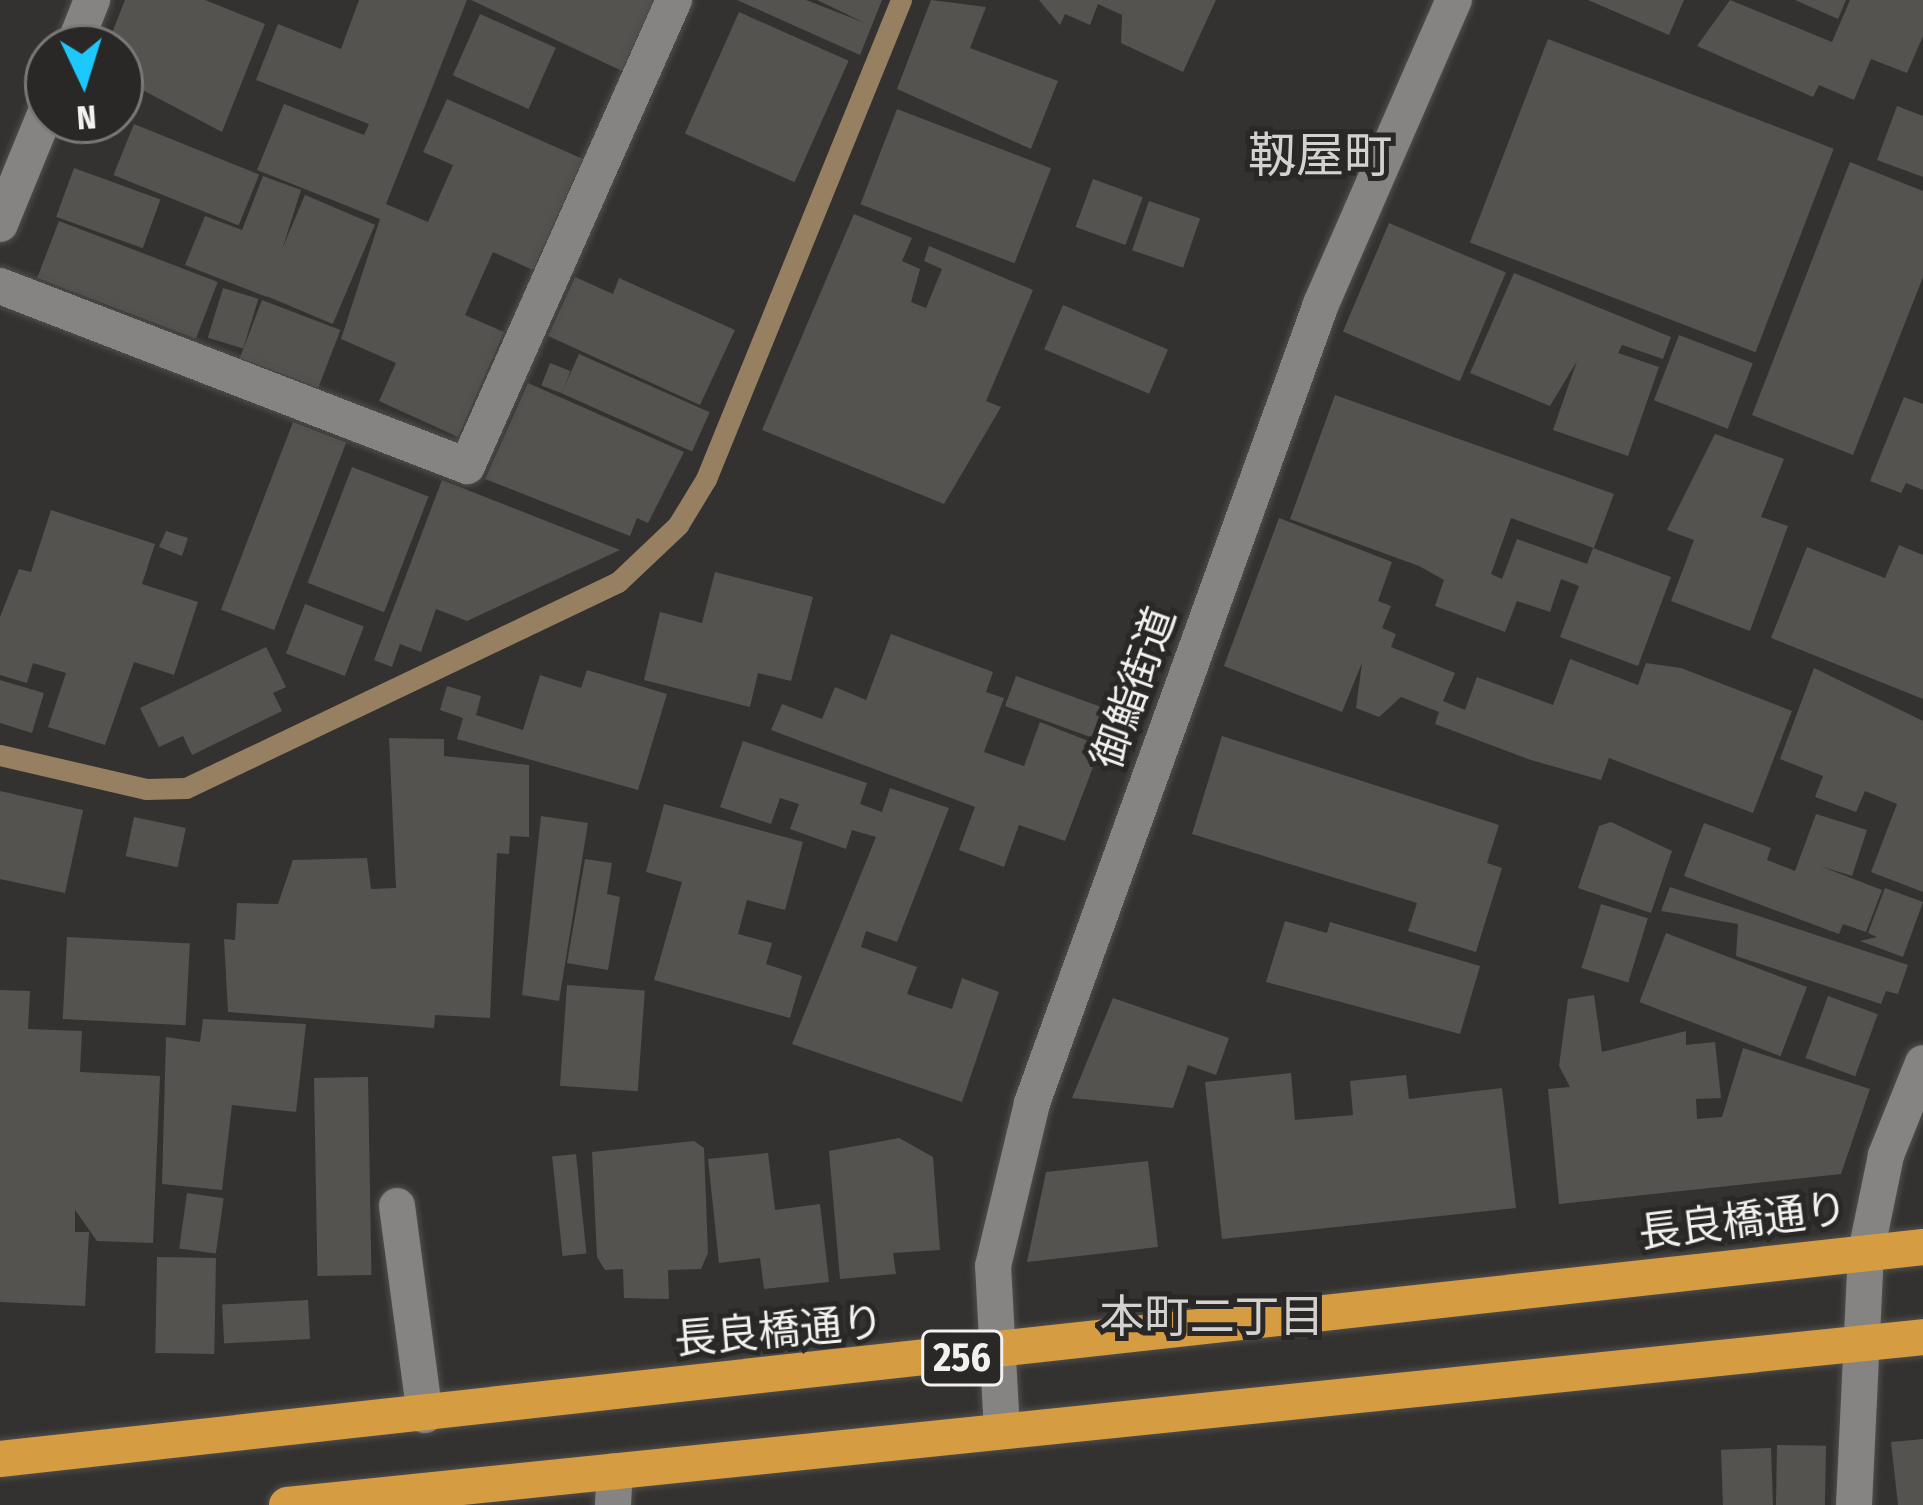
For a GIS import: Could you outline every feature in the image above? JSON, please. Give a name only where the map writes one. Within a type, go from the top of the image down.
[{"type":"highway","name":"長良橋通り","points":[[0,1459],[996,1355],[1923,1247]]},
{"type":"highway","name":"256","points":[[287,1505],[614,1488],[1002,1430],[1923,1337]]},
{"type":"street","points":[[0,286],[467,466],[674,0]]},
{"type":"street","name":"御鮨街道","points":[[1002,1430],[993,1266],[1032,1103],[1321,304],[1454,0]]},
{"type":"street","points":[[0,224],[33,144]]},
{"type":"street","points":[[1854,1505],[1856,1347],[1865,1252],[1886,1155],[1923,1063]]},
{"type":"street","points":[[397,1206],[425,1414]]},
{"type":"building","points":[[125,0],[205,0],[265,24],[222,132],[144,91],[144,24],[116,24]]},
{"type":"building","points":[[359,0],[467,0],[386,204],[428,222],[453,165],[423,152],[447,99],[583,159],[533,270],[493,252],[465,315],[504,332],[458,437],[379,401],[396,363],[341,339],[380,219],[257,170],[284,104],[364,135],[369,124],[256,80],[278,24],[341,49]]},
{"type":"building","points":[[471,0],[654,0],[622,71]]},
{"type":"building","points":[[737,0],[806,0],[865,23],[817,0],[882,0],[860,55]]},
{"type":"building","points":[[931,0],[986,7],[970,48],[1058,81],[1031,149],[897,89]]},
{"type":"building","points":[[1039,0],[1216,0],[1183,72],[1121,43],[1122,15],[1098,4],[1090,25],[1065,14],[1060,25]]},
{"type":"building","points":[[1588,0],[1684,0],[1669,35]]},
{"type":"building","points":[[1730,0],[1832,42],[1850,0],[1923,0],[1923,36],[1907,73],[1871,59],[1854,100],[1819,85],[1813,97],[1697,46]]},
{"type":"building","points":[[1795,0],[1846,0],[1838,19]]},
{"type":"building","points":[[739,12],[849,61],[795,182],[685,134]]},
{"type":"building","points":[[480,14],[556,48],[529,109],[453,75]]},
{"type":"building","points":[[1548,39],[1834,149],[1756,352],[1470,243]]},
{"type":"building","points":[[1897,106],[1923,116],[1923,177],[1877,160]]},
{"type":"building","points":[[897,109],[1051,168],[1014,263],[860,204]]},
{"type":"building","points":[[144,128],[259,175],[239,226],[113,175],[126,144],[144,144]]},
{"type":"building","points":[[1850,162],[1923,191],[1923,277],[1853,455],[1752,415]]},
{"type":"building","points":[[74,168],[160,199],[143,248],[56,217]]},
{"type":"building","points":[[263,176],[301,190],[267,297],[185,265],[205,216],[242,230]]},
{"type":"building","points":[[1093,179],[1143,197],[1125,245],[1076,227]]},
{"type":"building","points":[[305,195],[375,225],[333,324],[263,294]]},
{"type":"building","points":[[1149,201],[1200,219],[1183,268],[1132,250]]},
{"type":"building","points":[[854,214],[912,238],[902,261],[920,269],[911,302],[926,308],[942,269],[924,261],[929,246],[1033,290],[986,401],[1001,407],[944,504],[762,430]]},
{"type":"building","points":[[59,221],[218,282],[196,339],[37,278]]},
{"type":"building","points":[[1389,223],[1506,273],[1460,381],[1343,332]]},
{"type":"building","points":[[1514,273],[1671,337],[1663,359],[1622,345],[1618,353],[1659,367],[1628,456],[1553,430],[1577,361],[1550,406],[1470,373]]},
{"type":"building","points":[[575,277],[613,294],[619,278],[735,330],[700,405],[548,336]]},
{"type":"building","points":[[223,288],[258,299],[243,349],[208,338]]},
{"type":"building","points":[[262,300],[340,330],[318,388],[240,358]]},
{"type":"building","points":[[1063,305],[1168,350],[1149,394],[1044,349]]},
{"type":"building","points":[[1679,335],[1753,363],[1728,429],[1654,400]]},
{"type":"building","points":[[579,354],[710,412],[692,451],[562,393]]},
{"type":"building","points":[[550,363],[571,371],[562,393],[541,385]]},
{"type":"building","points":[[528,383],[684,452],[648,523],[637,518],[630,536],[485,479]]},
{"type":"building","points":[[1335,395],[1614,494],[1594,548],[1511,518],[1491,574],[1502,579],[1517,539],[1587,564],[1593,548],[1671,577],[1638,666],[1560,637],[1579,586],[1561,579],[1550,612],[1517,601],[1505,632],[1435,606],[1444,580],[1419,566],[1290,519]]},
{"type":"building","points":[[1904,397],[1923,404],[1923,490],[1906,483],[1901,493],[1870,481]]},
{"type":"building","points":[[293,422],[346,442],[274,630],[221,610]]},
{"type":"building","points":[[1715,434],[1784,459],[1761,517],[1788,526],[1750,631],[1671,601],[1694,540],[1667,530]]},
{"type":"building","points":[[352,467],[429,496],[384,612],[308,583]]},
{"type":"building","points":[[442,480],[620,550],[467,621],[436,609],[421,652],[400,644],[392,667],[374,660]]},
{"type":"building","points":[[51,510],[155,544],[142,584],[198,602],[174,675],[134,662],[105,745],[48,727],[66,673],[33,663],[27,683],[0,675],[0,617],[19,569],[31,572]]},
{"type":"building","points":[[1279,518],[1392,562],[1378,601],[1391,606],[1382,628],[1396,634],[1391,647],[1455,673],[1443,701],[1465,710],[1477,677],[1553,705],[1570,659],[1638,685],[1646,663],[1681,668],[1792,711],[1753,813],[1609,758],[1601,780],[1531,760],[1435,724],[1439,712],[1401,697],[1379,717],[1356,708],[1362,663],[1342,712],[1224,666]]},
{"type":"building","points":[[166,531],[188,538],[182,556],[159,547]]},
{"type":"building","points":[[1899,545],[1923,555],[1923,699],[1771,638],[1807,547],[1885,578]]},
{"type":"building","points":[[715,572],[813,597],[791,681],[758,673],[750,707],[644,680],[660,612],[702,623]]},
{"type":"building","points":[[305,604],[364,627],[345,676],[286,653]]},
{"type":"building","points":[[891,634],[993,672],[986,692],[1004,698],[984,752],[1024,766],[1040,722],[1101,746],[1065,841],[1019,825],[1004,867],[959,850],[975,807],[771,730],[782,704],[822,719],[835,687],[866,700]]},
{"type":"building","points":[[266,647],[286,687],[273,693],[282,711],[192,755],[183,736],[159,747],[140,708]]},
{"type":"building","points":[[1814,668],[1923,721],[1923,892],[1871,872],[1897,804],[1865,791],[1856,812],[1815,797],[1823,776],[1780,759]]},
{"type":"building","points":[[587,670],[667,694],[638,790],[457,739],[463,718],[440,710],[447,686],[481,696],[476,715],[523,730],[540,675],[581,688]]},
{"type":"building","points":[[1016,676],[1111,711],[1100,741],[1005,706]]},
{"type":"building","points":[[0,680],[44,693],[32,733],[0,723]]},
{"type":"building","points":[[1222,736],[1499,825],[1487,863],[1502,868],[1476,952],[1408,931],[1417,903],[1192,834]]},
{"type":"building","points":[[389,738],[444,739],[444,756],[529,765],[529,837],[510,836],[509,854],[497,853],[490,1018],[435,1015],[434,1028],[228,1012],[224,939],[235,940],[237,903],[278,904],[293,860],[367,858],[371,889],[396,888]]},
{"type":"building","points":[[743,741],[867,783],[860,804],[882,812],[890,788],[949,808],[897,942],[866,931],[861,947],[917,967],[907,994],[952,1009],[962,978],[999,992],[962,1102],[792,1044],[876,837],[852,830],[846,849],[790,829],[799,804],[780,798],[771,824],[720,807]]},
{"type":"building","points":[[0,791],[83,810],[65,893],[0,879]]},
{"type":"building","points":[[664,804],[803,842],[785,910],[747,900],[738,934],[772,943],[766,964],[802,976],[790,1018],[654,980],[682,882],[646,872]]},
{"type":"building","points":[[1816,814],[1867,830],[1852,876],[1820,866],[1882,890],[1866,932],[1843,924],[1839,934],[1684,876],[1704,823],[1771,848],[1767,860],[1795,871]]},
{"type":"building","points":[[541,816],[588,823],[559,1001],[522,995]]},
{"type":"building","points":[[134,817],[186,828],[178,867],[126,856]]},
{"type":"building","points":[[1611,822],[1672,851],[1651,913],[1578,888],[1599,826]]},
{"type":"building","points":[[585,859],[612,863],[607,894],[620,897],[608,970],[567,963]]},
{"type":"building","points":[[1670,887],[1908,965],[1898,994],[1886,991],[1881,1004],[1736,956],[1738,924],[1661,911]]},
{"type":"building","points":[[1885,888],[1923,902],[1903,957],[1860,941],[1877,937],[1868,933]]},
{"type":"building","points":[[1601,904],[1648,918],[1628,982],[1581,968]]},
{"type":"building","points":[[1285,921],[1327,933],[1330,922],[1480,966],[1460,1034],[1266,982]]},
{"type":"building","points":[[1666,933],[1807,987],[1780,1056],[1639,1002]]},
{"type":"building","points":[[67,937],[190,943],[186,1025],[63,1019]]},
{"type":"building","points":[[567,985],[645,990],[638,1091],[560,1086]]},
{"type":"building","points":[[0,990],[30,991],[28,1029],[82,1031],[80,1072],[160,1076],[153,1243],[97,1241],[75,1210],[75,1232],[89,1232],[85,1306],[0,1302]]},
{"type":"building","points":[[1594,995],[1602,1052],[1686,1031],[1686,1045],[1715,1042],[1721,1098],[1696,1099],[1697,1119],[1722,1117],[1743,1048],[1870,1089],[1841,1174],[1559,1204],[1548,1089],[1570,1087],[1559,1066],[1568,999]]},
{"type":"building","points":[[1828,996],[1878,1014],[1855,1076],[1805,1058]]},
{"type":"building","points":[[1113,998],[1229,1038],[1216,1075],[1188,1065],[1173,1108],[1072,1098]]},
{"type":"building","points":[[203,1019],[306,1024],[296,1112],[232,1105],[222,1190],[162,1184],[166,1037],[200,1042]]},
{"type":"building","points":[[1291,1073],[1295,1120],[1353,1115],[1350,1081],[1406,1075],[1409,1099],[1502,1088],[1516,1208],[1222,1239],[1205,1082]]},
{"type":"building","points":[[368,1077],[371,1275],[317,1276],[314,1078]]},
{"type":"building","points":[[899,1138],[933,1157],[940,1250],[893,1253],[896,1274],[840,1279],[829,1151]]},
{"type":"building","points":[[694,1141],[704,1148],[708,1253],[701,1269],[668,1270],[669,1299],[624,1298],[623,1269],[605,1270],[597,1257],[592,1152]]},
{"type":"building","points":[[768,1153],[775,1210],[820,1204],[829,1282],[764,1289],[760,1258],[719,1263],[708,1159]]},
{"type":"building","points":[[576,1154],[586,1253],[563,1256],[552,1157]]},
{"type":"building","points":[[1148,1161],[1158,1247],[1027,1262],[1046,1172]]},
{"type":"building","points":[[187,1193],[224,1198],[216,1254],[179,1248]]},
{"type":"building","points":[[157,1257],[216,1258],[214,1354],[155,1353]]},
{"type":"building","points":[[308,1300],[310,1339],[224,1343],[222,1305]]},
{"type":"building","points":[[1923,1439],[1923,1505],[1898,1505],[1891,1442]]},
{"type":"building","points":[[1777,1445],[1826,1446],[1825,1505],[1776,1505]]},
{"type":"building","points":[[1771,1448],[1773,1505],[1723,1505],[1721,1450]]},
{"type":"waterway","points":[[0,755],[146,789],[186,788],[618,582],[678,525],[706,479],[901,0]]},
{"type":"district","name":"靱屋町","points":[[1320,157]]},
{"type":"district","name":"本町二丁目","points":[[1212,1318]]}]
